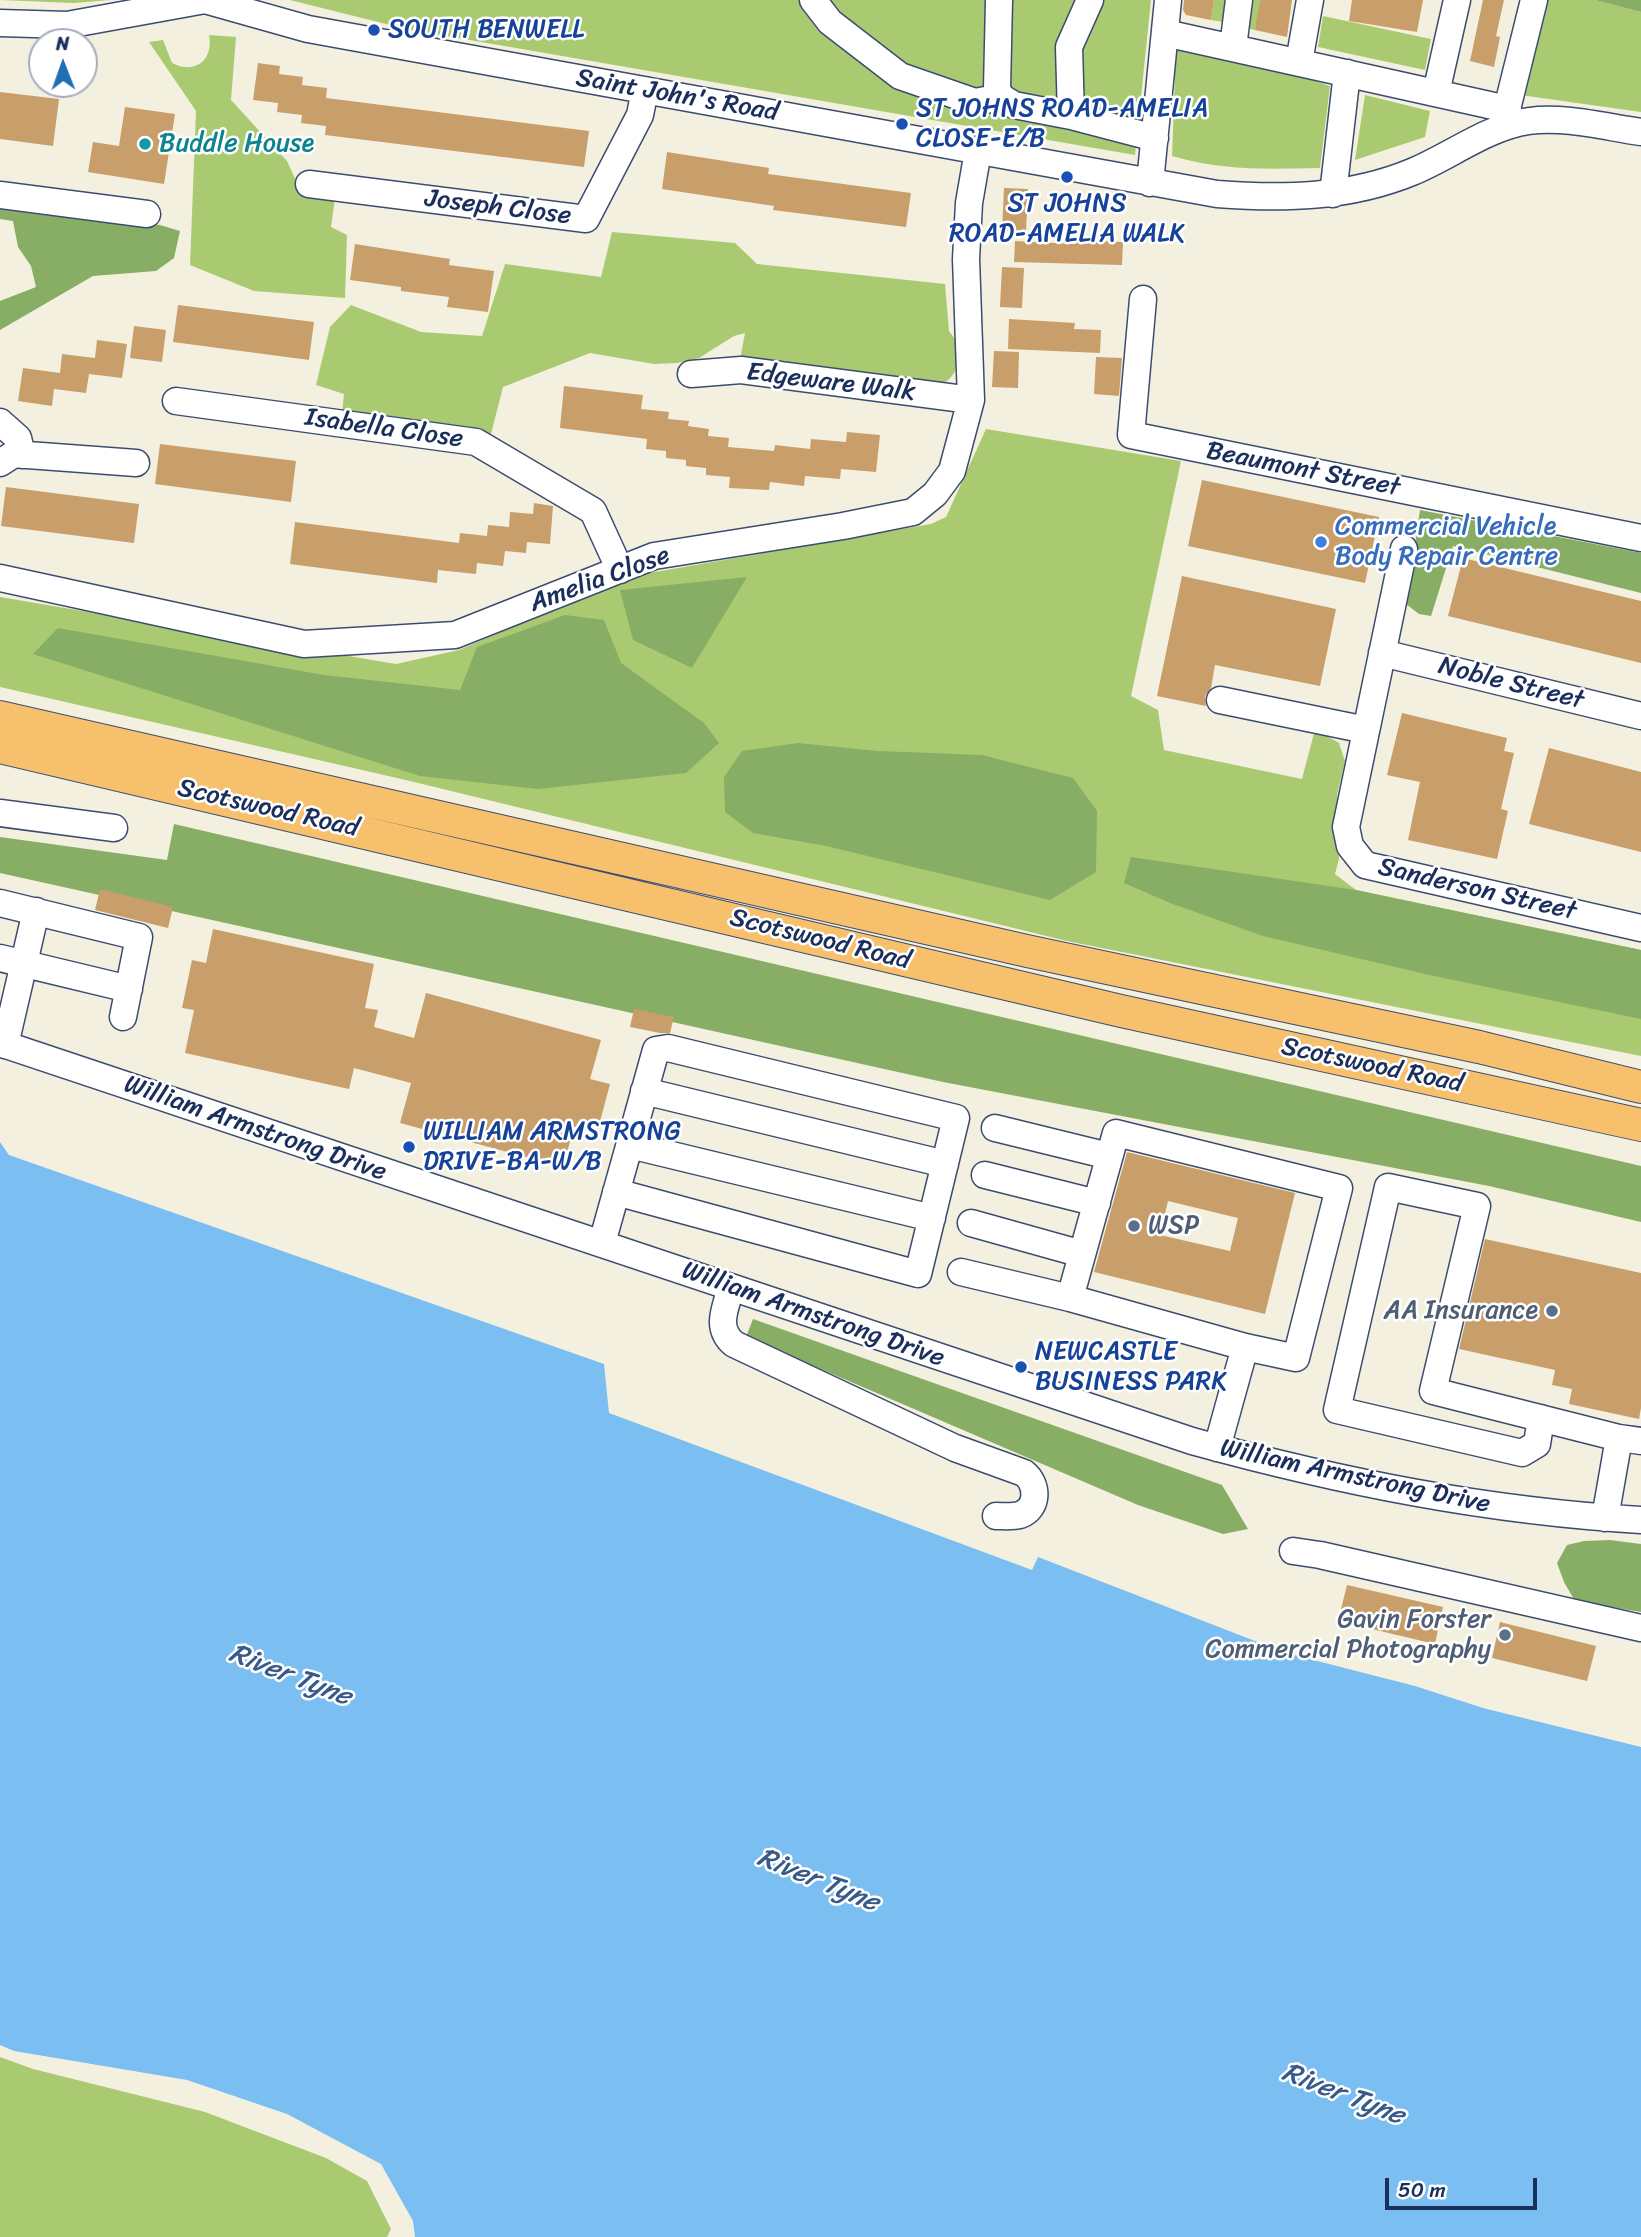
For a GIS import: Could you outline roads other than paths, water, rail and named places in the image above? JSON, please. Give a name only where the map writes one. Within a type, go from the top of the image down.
[{"type":"main road","name":"Scotswood Road","points":[[0,717],[1013,948],[1479,1047],[1641,1087]]},
{"type":"main road","name":"Scotswood Road","points":[[0,747],[1108,1008],[1641,1125]]},
{"type":"street","points":[[0,23],[67,25],[205,0]]},
{"type":"street","name":"Saint John's Road","points":[[205,0],[308,29],[1217,194],[1274,198],[1333,194],[1360,188],[1412,172],[1476,140],[1510,117]]},
{"type":"street","points":[[813,0],[830,22],[900,76],[975,102],[1001,97]]},
{"type":"street","points":[[999,0],[997,89],[1001,97],[1014,105],[1155,138]]},
{"type":"street","points":[[1070,116],[1069,47],[1090,0]]},
{"type":"street","points":[[1150,183],[1168,0]]},
{"type":"street","points":[[1233,47],[1239,0]]},
{"type":"street","points":[[1298,62],[1310,0]]},
{"type":"street","points":[[1436,93],[1457,0]]},
{"type":"street","points":[[1510,117],[1534,0]]},
{"type":"street","points":[[1165,33],[1436,93],[1510,117],[1641,132]]},
{"type":"street","points":[[1333,194],[1347,73]]},
{"type":"street","name":"Joseph Close","points":[[309,184],[586,219],[640,115],[645,90]]},
{"type":"street","name":"Amelia Close","points":[[0,578],[304,643],[455,635],[654,556],[913,512],[935,494],[952,471],[971,400],[966,259],[969,203],[978,151]]},
{"type":"street","points":[[0,195],[147,214]]},
{"type":"street","name":"Beaumont Street","points":[[1143,299],[1130,435],[1641,538]]},
{"type":"street","name":"Edgeware Walk","points":[[691,374],[741,370],[971,400]]},
{"type":"street","name":"Isabella Close","points":[[176,401],[476,442],[593,511],[620,569]]},
{"type":"street","points":[[0,422],[18,438],[11,459],[136,463]]},
{"type":"street","name":"Sanderson Street","points":[[1404,549],[1346,827],[1349,846],[1366,865],[1641,928]]},
{"type":"street","name":"Noble Street","points":[[1382,653],[1641,716]]},
{"type":"street","points":[[1220,700],[1366,730]]},
{"type":"street","points":[[0,813],[114,828]]},
{"type":"street","points":[[0,903],[139,937],[123,1017]]},
{"type":"street","points":[[2,1044],[12,961],[36,911]]},
{"type":"street","points":[[12,961],[129,989]]},
{"type":"street","name":"William Armstrong Drive","points":[[2,1044],[602,1243],[731,1289],[1217,1448],[1324,1476],[1507,1509],[1641,1520]]},
{"type":"street","points":[[602,1243],[616,1192],[630,1145],[656,1050],[668,1048],[956,1118],[918,1274],[616,1192]]},
{"type":"street","points":[[645,1091],[945,1164]]},
{"type":"street","points":[[995,1128],[1109,1156]]},
{"type":"street","points":[[961,1272],[1296,1358],[1339,1188],[1116,1133],[1070,1298]]},
{"type":"street","points":[[630,1145],[932,1218]]},
{"type":"street","points":[[985,1175],[1097,1203]]},
{"type":"street","points":[[1541,1419],[1537,1444],[1522,1453],[1336,1409],[1388,1187],[1477,1206],[1433,1391],[1630,1439],[1605,1518]]},
{"type":"street","points":[[971,1223],[1082,1254]]},
{"type":"street","points":[[731,1289],[722,1329],[734,1344],[955,1448],[1024,1473],[1031,1479],[1035,1486],[1032,1505],[1023,1514],[996,1516]]},
{"type":"street","points":[[1217,1448],[1245,1347]]},
{"type":"street","points":[[1293,1551],[1641,1628]]},
{"type":"water","name":"River Tyne","points":[[0,1142],[9,1155],[604,1364],[609,1413],[1032,1570],[1038,1557],[1286,1653],[1415,1686],[1483,1708],[1641,1747],[1641,2237],[415,2237],[413,2221],[381,2164],[287,2114],[187,2080],[14,2051],[0,2045]]},
{"type":"place","name":"SOUTH BENWELL","points":[[374,30]]},
{"type":"place","name":"ST JOHNS ROAD-AMELIA CLOSE-E/B","points":[[902,124]]},
{"type":"place","name":"Buddle House","points":[[145,144]]},
{"type":"place","name":"ST JOHNS ROAD-AMELIA WALK","points":[[1067,177]]},
{"type":"place","name":"Commercial Vehicle Body Repair Centre","points":[[1321,542]]},
{"type":"place","name":"WILLIAM ARMSTRONG DRIVE-BA-W/B","points":[[409,1147]]},
{"type":"place","name":"WSP","points":[[1134,1226]]},
{"type":"place","name":"AA Insurance","points":[[1552,1311]]},
{"type":"place","name":"NEWCASTLE BUSINESS PARK","points":[[1021,1367]]},
{"type":"place","name":"Gavin Forster Commercial Photography","points":[[1505,1635]]}]
